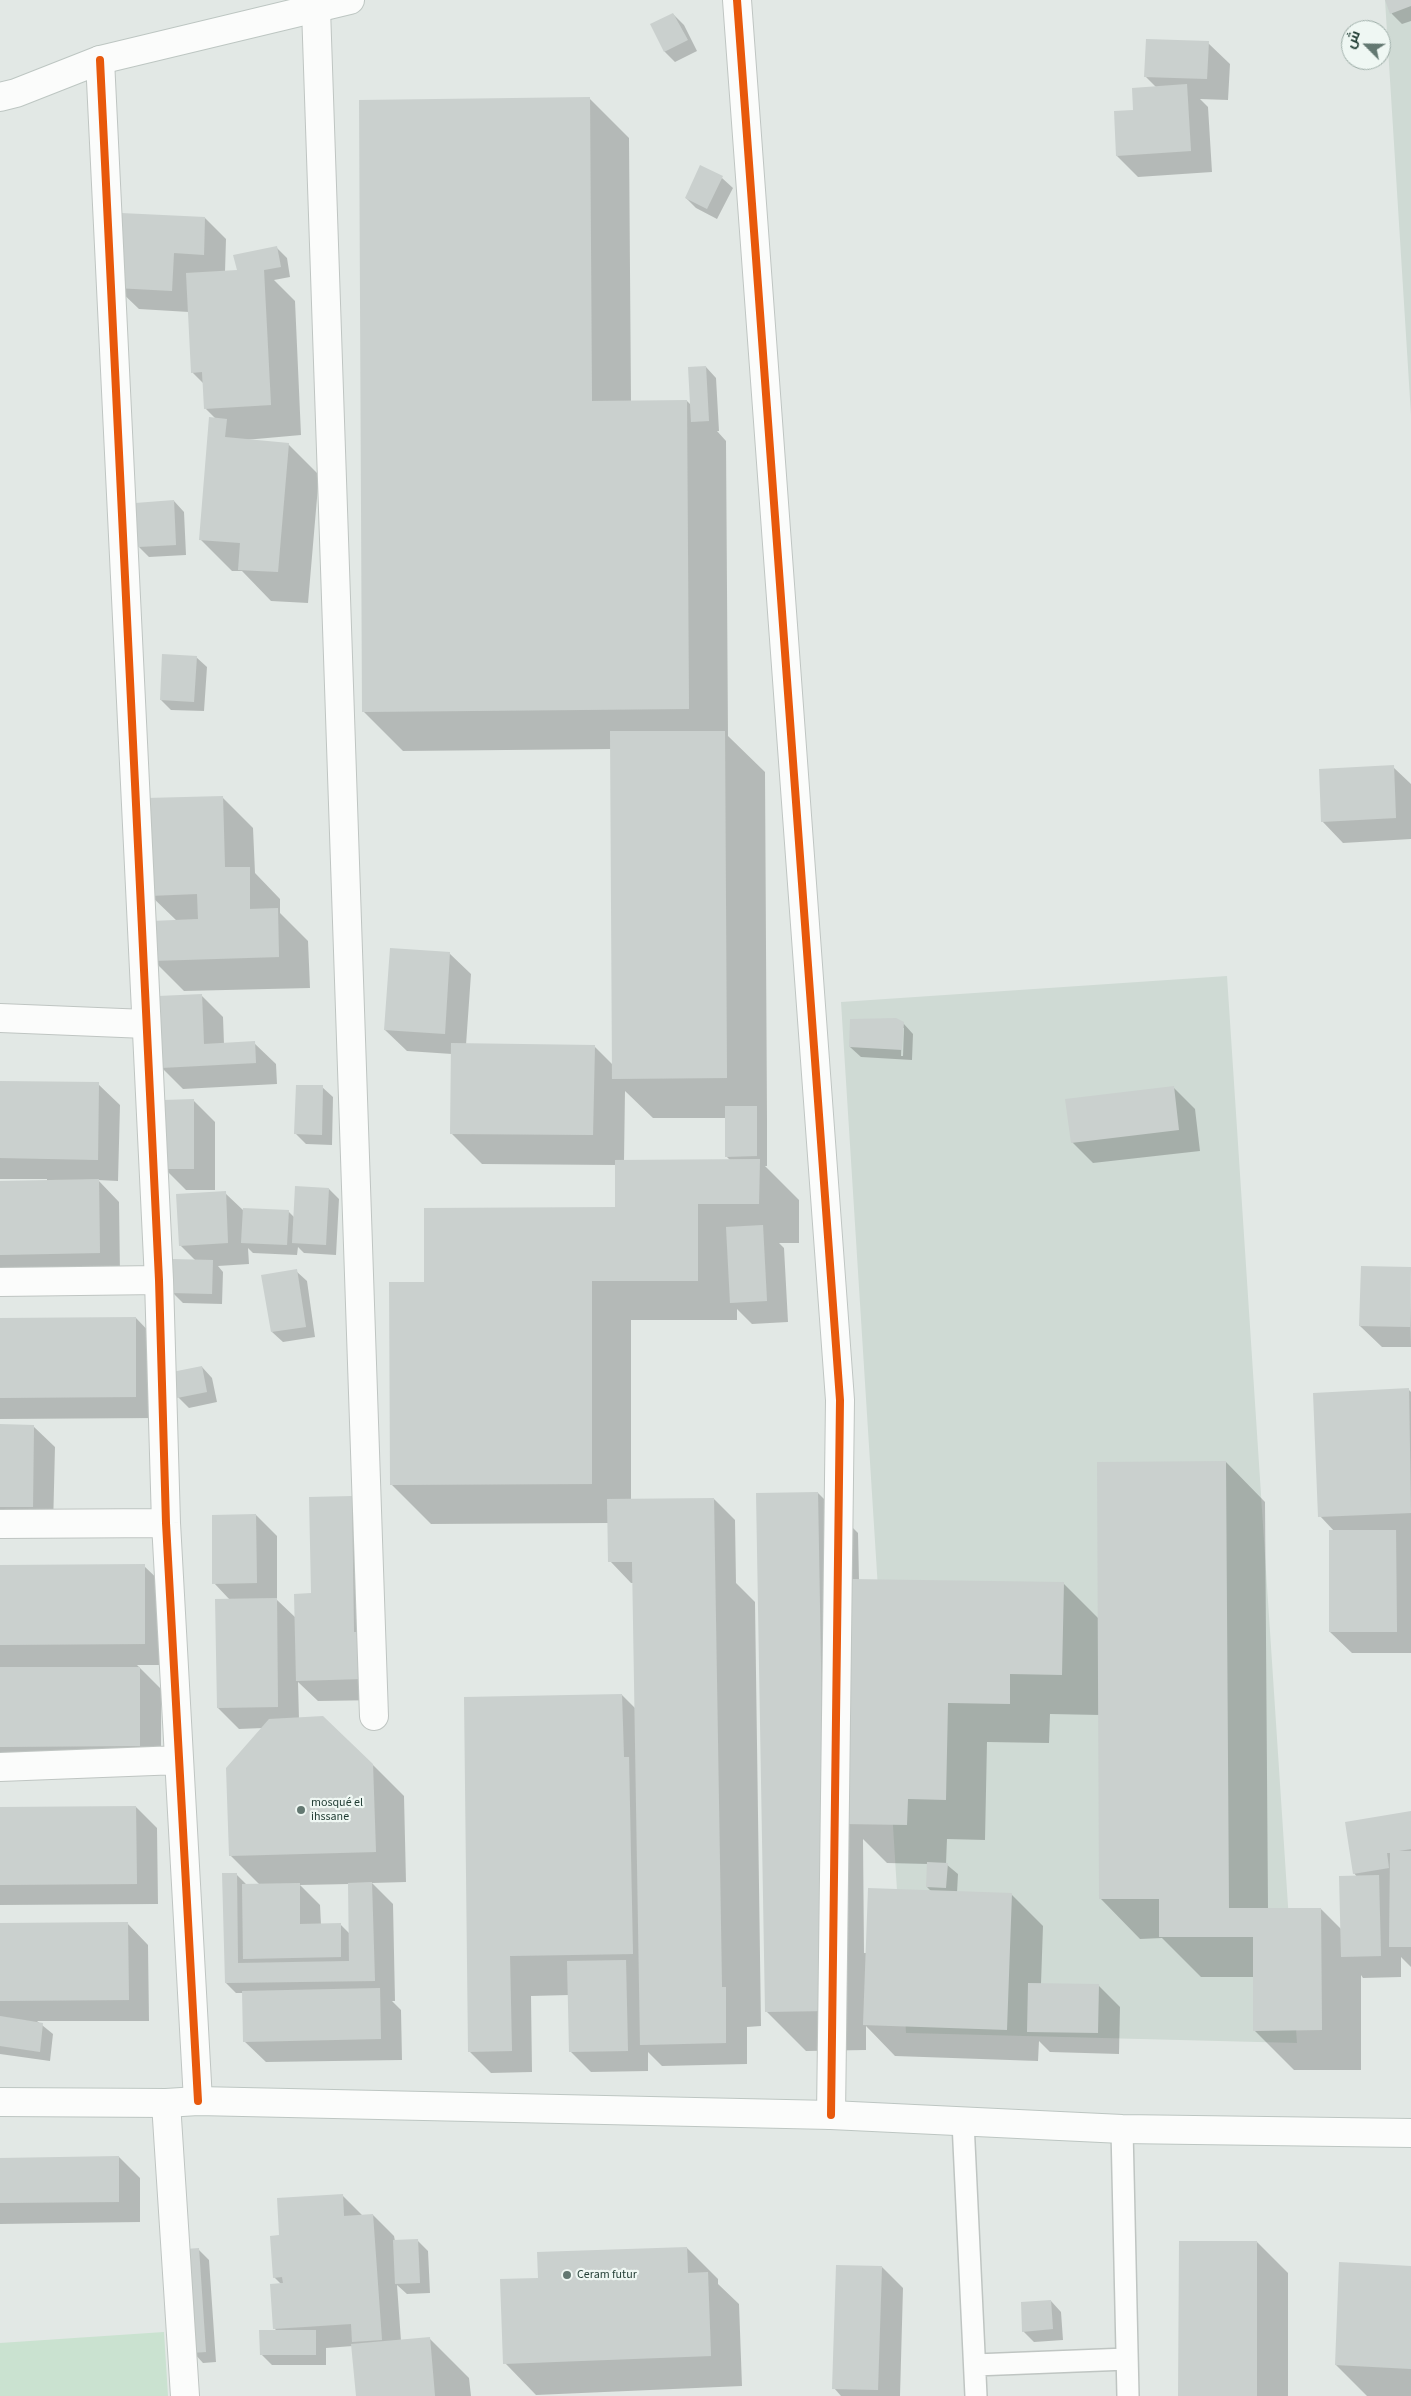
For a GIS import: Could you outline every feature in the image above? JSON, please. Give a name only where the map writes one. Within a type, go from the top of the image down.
[{"type":"street","points":[[0,97],[100,60],[350,0]]},
{"type":"street","points":[[736,0],[840,1400],[831,2115]]},
{"type":"street","points":[[316,9],[374,1716]]},
{"type":"street","points":[[100,60],[158,1280],[166,1523],[198,2101]]},
{"type":"street","points":[[0,1018],[146,1024]]},
{"type":"street","points":[[0,1282],[158,1280]]},
{"type":"street","points":[[0,1524],[166,1523]]},
{"type":"street","points":[[0,1767],[179,1760]]},
{"type":"street","points":[[0,2102],[166,2103],[198,2101],[831,2115],[1122,2129],[1411,2132]]},
{"type":"street","points":[[166,2103],[185,2396]]},
{"type":"lane","points":[[963,2122],[976,2396]]},
{"type":"lane","points":[[1122,2129],[1128,2396]]},
{"type":"lane","points":[[975,2365],[1127,2359]]},
{"type":"shaded area","points":[[1385,0],[1411,0],[1411,415],[1389,70],[1391,70],[1391,20],[1386,20]]},
{"type":"shaded area","points":[[1227,976],[1297,2043],[906,2033],[841,1002]]},
{"type":"green space","points":[[164,2332],[168,2396],[0,2396],[0,2343]]},
{"type":"building","points":[[1385,0],[1411,0],[1411,6],[1390,14]]},
{"type":"building","points":[[673,13],[688,40],[664,52],[650,24]]},
{"type":"building","points":[[1146,39],[1209,41],[1207,79],[1144,77]]},
{"type":"building","points":[[1187,84],[1191,151],[1116,156],[1114,111],[1133,110],[1132,88]]},
{"type":"building","points":[[590,97],[592,401],[687,400],[689,709],[362,712],[359,100]]},
{"type":"building","points":[[700,165],[723,176],[707,209],[685,198]]},
{"type":"building","points":[[121,213],[205,217],[204,255],[174,253],[172,291],[116,288]]},
{"type":"building","points":[[277,246],[281,267],[264,270],[271,405],[204,409],[202,372],[191,373],[186,273],[237,270],[233,255]]},
{"type":"building","points":[[706,366],[709,421],[691,422],[688,367]]},
{"type":"building","points":[[209,417],[227,419],[225,437],[289,443],[278,572],[238,570],[240,543],[199,540]]},
{"type":"building","points":[[174,500],[176,545],[138,547],[135,503]]},
{"type":"building","points":[[162,654],[197,656],[194,702],[160,700]]},
{"type":"building","points":[[610,731],[725,731],[727,1078],[612,1079]]},
{"type":"building","points":[[1394,765],[1396,818],[1321,822],[1319,769]]},
{"type":"building","points":[[223,796],[225,867],[250,867],[250,909],[278,908],[279,957],[152,961],[151,921],[198,919],[197,894],[149,896],[146,798]]},
{"type":"building","points":[[390,948],[450,952],[445,1034],[384,1030]]},
{"type":"building","points":[[202,994],[204,1044],[255,1041],[256,1063],[161,1068],[158,996]]},
{"type":"building","points":[[896,1018],[904,1022],[902,1050],[849,1047],[850,1019]]},
{"type":"building","points":[[451,1043],[595,1045],[593,1135],[450,1134]]},
{"type":"building","points":[[0,1081],[99,1082],[98,1160],[0,1158]]},
{"type":"building","points":[[296,1085],[323,1085],[322,1135],[294,1134]]},
{"type":"building","points":[[1174,1086],[1179,1130],[1071,1143],[1065,1099]]},
{"type":"building","points":[[194,1099],[194,1169],[164,1169],[163,1100]]},
{"type":"building","points":[[725,1106],[757,1106],[757,1156],[725,1157]]},
{"type":"building","points":[[760,1159],[759,1204],[698,1204],[698,1281],[592,1281],[592,1484],[390,1485],[389,1282],[424,1282],[424,1208],[615,1207],[615,1160]]},
{"type":"building","points":[[99,1179],[100,1253],[0,1255],[0,1181]]},
{"type":"building","points":[[295,1186],[329,1188],[326,1245],[292,1243]]},
{"type":"building","points":[[226,1191],[228,1243],[179,1246],[176,1194]]},
{"type":"building","points":[[243,1208],[289,1210],[287,1245],[241,1243]]},
{"type":"building","points":[[763,1225],[767,1301],[730,1303],[726,1227]]},
{"type":"building","points":[[172,1259],[213,1260],[212,1294],[172,1293]]},
{"type":"building","points":[[1361,1266],[1411,1267],[1410,1327],[1359,1326]]},
{"type":"building","points":[[297,1269],[306,1327],[271,1332],[261,1275]]},
{"type":"building","points":[[136,1317],[136,1397],[0,1398],[0,1318]]},
{"type":"building","points":[[202,1366],[207,1392],[177,1398],[172,1372]]},
{"type":"building","points":[[1409,1388],[1411,1513],[1318,1517],[1313,1393]]},
{"type":"building","points":[[0,1424],[34,1425],[33,1507],[0,1507]]},
{"type":"building","points":[[1226,1461],[1229,1908],[1321,1908],[1322,2030],[1253,2031],[1253,1937],[1159,1937],[1159,1899],[1099,1899],[1097,1462]]},
{"type":"building","points":[[818,1492],[827,2011],[765,2012],[756,1493]]},
{"type":"building","points":[[352,1496],[354,1632],[361,1632],[362,1679],[296,1681],[294,1594],[311,1593],[309,1497]]},
{"type":"building","points":[[714,1498],[722,1987],[726,1987],[726,2043],[640,2045],[632,1562],[608,1562],[607,1499]]},
{"type":"building","points":[[256,1514],[257,1583],[212,1584],[212,1515]]},
{"type":"building","points":[[1329,1530],[1396,1530],[1397,1632],[1329,1632]]},
{"type":"building","points":[[145,1564],[145,1644],[0,1645],[0,1565]]},
{"type":"building","points":[[851,1579],[1064,1582],[1062,1675],[1010,1674],[1010,1704],[948,1703],[946,1800],[908,1799],[907,1825],[846,1824]]},
{"type":"building","points":[[277,1598],[278,1707],[217,1708],[215,1599]]},
{"type":"building","points":[[0,1667],[140,1667],[140,1746],[0,1747]]},
{"type":"building","points":[[622,1694],[624,1757],[629,1757],[633,1954],[510,1956],[512,2051],[468,2052],[464,1697]]},
{"type":"building","name":"mosqué el ihssane","points":[[323,1716],[373,1764],[376,1852],[229,1856],[226,1768],[269,1719]]},
{"type":"building","points":[[136,1806],[137,1884],[0,1885],[0,1807]]},
{"type":"building","points":[[1411,1811],[1411,1849],[1399,1851],[1411,1851],[1411,1947],[1389,1947],[1390,1853],[1387,1853],[1389,1868],[1353,1874],[1345,1822]]},
{"type":"building","points":[[927,1862],[948,1863],[946,1888],[926,1887]]},
{"type":"building","points":[[222,1873],[237,1873],[238,1963],[349,1961],[348,1883],[372,1882],[375,1981],[225,1983]]},
{"type":"building","points":[[1379,1875],[1381,1956],[1341,1957],[1339,1876]]},
{"type":"building","points":[[300,1883],[300,1924],[341,1923],[341,1957],[243,1959],[242,1884]]},
{"type":"building","points":[[868,1888],[1012,1893],[1007,2030],[863,2025]]},
{"type":"building","points":[[128,1922],[129,2000],[0,2001],[0,1923]]},
{"type":"building","points":[[626,1960],[628,2051],[569,2052],[567,1961]]},
{"type":"building","points":[[1028,1983],[1099,1984],[1098,2033],[1027,2032]]},
{"type":"building","points":[[380,1988],[381,2039],[243,2042],[242,1991]]},
{"type":"building","points":[[0,2016],[43,2023],[40,2052],[0,2046]]},
{"type":"building","points":[[119,2156],[119,2202],[0,2203],[0,2158]]},
{"type":"building","points":[[343,2194],[344,2216],[373,2214],[382,2340],[352,2342],[351,2324],[273,2329],[270,2284],[283,2283],[282,2277],[273,2278],[270,2236],[279,2235],[277,2198]]},
{"type":"building","points":[[418,2239],[420,2283],[395,2284],[393,2240]]},
{"type":"building","points":[[1179,2241],[1257,2241],[1257,2396],[1178,2396]]},
{"type":"building","points":[[687,2247],[688,2273],[708,2272],[711,2356],[503,2364],[500,2279],[538,2278],[537,2252]]},
{"type":"building","points":[[199,2248],[206,2352],[191,2353],[185,2249]]},
{"type":"building","points":[[1339,2262],[1411,2266],[1411,2369],[1335,2365]]},
{"type":"building","points":[[836,2265],[882,2266],[878,2390],[832,2389]]},
{"type":"building","points":[[1051,2300],[1053,2329],[1022,2332],[1021,2302]]},
{"type":"building","points":[[259,2330],[316,2330],[316,2355],[260,2355]]},
{"type":"building","points":[[430,2337],[435,2396],[356,2396],[351,2344]]},
{"type":"cycle path","points":[[737,0],[840,1400],[831,2115]]},
{"type":"cycle path","points":[[100,60],[159,1280],[166,1523],[198,2101]]},
{"type":"place","name":"mosqué el ihssane","points":[[301,1810]]},
{"type":"place","name":"Ceram futur","points":[[567,2275]]}]
